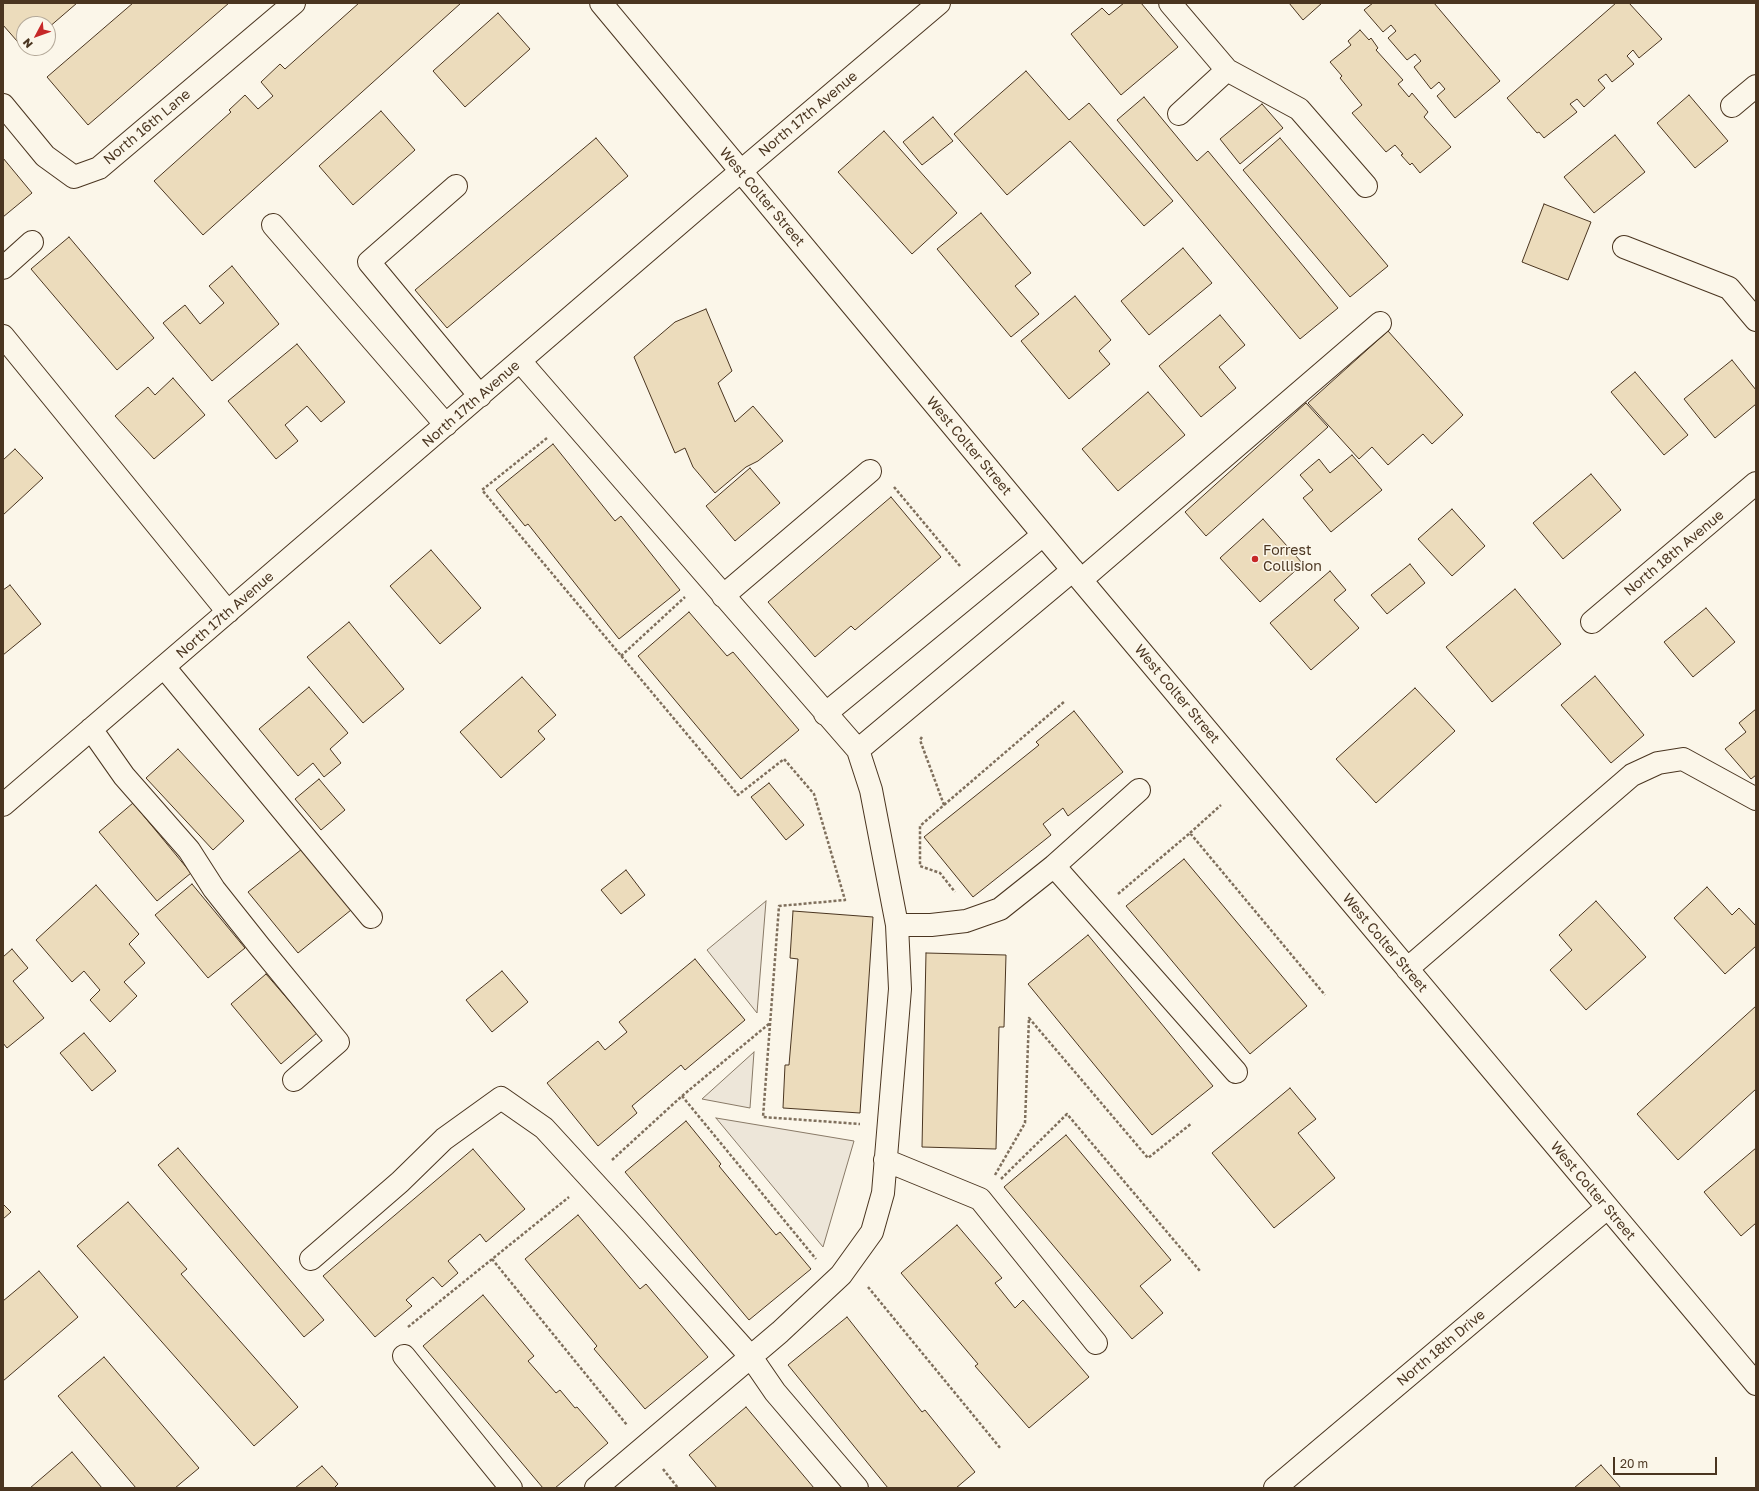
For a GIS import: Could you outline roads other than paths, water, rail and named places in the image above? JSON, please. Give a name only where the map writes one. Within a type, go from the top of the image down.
[{"type":"street","name":"North 16th Lane","points":[[3,105],[45,156],[74,177],[99,168],[294,3]]},
{"type":"street","name":"West Colter Street","points":[[601,3],[1043,535],[1756,1384]]},
{"type":"street","name":"North 17th Avenue","points":[[3,805],[740,171],[939,3]]},
{"type":"street","points":[[1170,3],[1227,70],[1299,109],[1366,186]]},
{"type":"street","points":[[1179,114],[1227,70]]},
{"type":"street","points":[[1732,106],[1756,86]]},
{"type":"street","points":[[456,186],[369,262],[480,396]]},
{"type":"street","points":[[274,225],[446,425]]},
{"type":"street","points":[[3,268],[32,242]]},
{"type":"street","points":[[1624,247],[1729,288],[1756,320]]},
{"type":"street","points":[[858,750],[1077,575],[1380,324]]},
{"type":"street","points":[[3,336],[228,612]]},
{"type":"street","points":[[520,361],[825,714],[858,750],[871,790],[897,925],[900,989],[883,1193],[872,1232],[850,1264],[835,1281],[751,1357],[596,1488]]},
{"type":"street","points":[[723,596],[870,471]]},
{"type":"street","name":"North 18th Avenue","points":[[1592,622],[1756,483]]},
{"type":"street","points":[[825,714],[1043,535]]},
{"type":"street","points":[[164,667],[371,917]]},
{"type":"street","points":[[91,729],[124,776],[189,850],[227,906],[338,1042],[294,1080]]},
{"type":"street","points":[[1407,969],[1632,775],[1658,763],[1683,760],[1756,799]]},
{"type":"street","points":[[897,925],[930,925],[966,921],[1000,909],[1054,866],[1139,790]]},
{"type":"street","points":[[1054,866],[1236,1072]]},
{"type":"street","points":[[311,1259],[394,1187],[444,1139],[501,1098],[544,1128],[751,1357],[775,1392],[857,1488]]},
{"type":"street","points":[[885,1160],[980,1199],[1096,1342]]},
{"type":"street","name":"North 18th Drive","points":[[1275,1488],[1607,1208]]},
{"type":"street","points":[[404,1356],[511,1488]]},
{"type":"place","name":"Forrest Collision","points":[[1255,559]]}]
